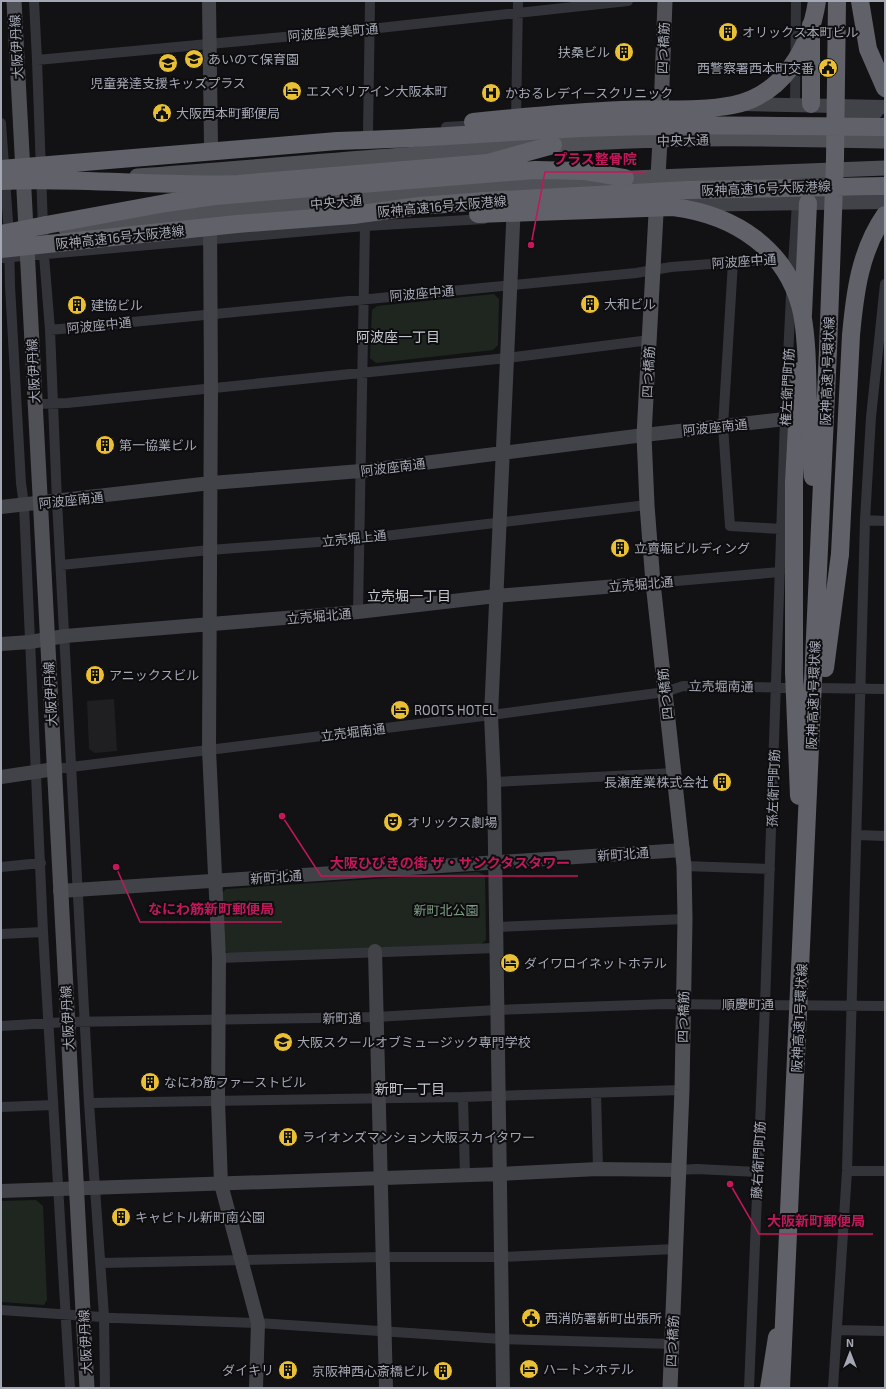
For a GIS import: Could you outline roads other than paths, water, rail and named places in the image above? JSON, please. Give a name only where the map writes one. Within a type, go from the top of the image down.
[{"type":"highway","points":[[803,104],[812,1]]},
{"type":"highway","points":[[338,141],[394,130],[547,114],[711,108],[743,103],[768,90],[792,67],[808,36],[817,1]]},
{"type":"highway","name":"阪神高速1号環状線","points":[[782,1388],[810,778],[835,159],[837,1]]},
{"type":"highway","points":[[860,1],[868,49],[885,88]]},
{"type":"highway","points":[[2,164],[338,141],[386,140],[576,128],[663,126],[885,126]]},
{"type":"highway","points":[[4,245],[166,203],[215,196],[488,168],[553,145]]},
{"type":"highway","points":[[2,185],[90,181],[189,185],[238,184],[488,168],[584,171],[625,178]]},
{"type":"highway","name":"阪神高速16号大阪港線","points":[[4,245],[359,220],[419,206],[696,190],[885,186]]},
{"type":"highway","points":[[803,203],[807,235],[794,482],[794,672],[803,922]]},
{"type":"highway","points":[[359,220],[419,216],[673,207],[713,215],[730,222],[745,232],[770,253],[781,266],[789,279],[802,312],[806,349],[808,411],[819,556]]},
{"type":"highway","points":[[810,778],[840,554],[854,299],[866,249],[885,215]]},
{"type":"highway","points":[[769,1388],[788,1261]]},
{"type":"main road","name":"大阪伊丹線","points":[[14,1],[67,1022],[67,1188],[84,1314],[87,1388]]},
{"type":"main road","name":"四つ橋筋","points":[[665,1],[662,104],[644,435],[647,505],[654,583],[684,866],[685,919],[682,1090],[673,1344],[670,1388]]},
{"type":"main road","name":"中央大通","points":[[2,185],[24,185],[553,145],[660,140],[766,138],[885,141]]},
{"type":"main road","name":"中央大通","points":[[4,245],[26,234],[210,212],[625,178],[767,174],[885,168]]},
{"type":"street","points":[[34,1],[42,232],[50,330],[57,501],[89,1102],[104,1316],[105,1388]]},
{"type":"street","points":[[209,1],[211,145]]},
{"type":"street","points":[[368,133],[370,1]]},
{"type":"street","points":[[516,122],[518,1]]},
{"type":"street","name":"阿波座奥美町通","points":[[37,60],[370,29],[628,1]]},
{"type":"street","points":[[796,1],[803,104]]},
{"type":"street","points":[[2,164],[22,159],[626,114],[662,104],[803,104],[885,108]]},
{"type":"street","name":"中央大通","points":[[766,138],[885,108]]},
{"type":"street","points":[[1,123],[4,245],[10,302],[21,483],[24,505],[43,932],[53,1104],[67,1188],[66,1313],[70,1388]]},
{"type":"street","name":"中央大通","points":[[767,174],[885,201]]},
{"type":"street","points":[[503,1388],[501,1339],[496,863],[491,716],[514,188]]},
{"type":"street","points":[[4,245],[27,256],[210,240],[359,220],[513,217],[656,205],[885,201]]},
{"type":"street","name":"権左衛門町筋","points":[[780,572],[785,419],[793,258],[803,203]]},
{"type":"street","points":[[210,212],[211,483],[209,750],[219,958],[217,1020],[221,1184],[258,1323],[256,1388]]},
{"type":"street","points":[[358,612],[364,298],[359,220]]},
{"type":"street","name":"阿波座中通","points":[[50,330],[733,262],[793,258]]},
{"type":"street","points":[[733,262],[723,426],[730,526],[782,529]]},
{"type":"street","points":[[833,1388],[847,1170],[858,835],[859,689],[866,520],[872,416],[885,284]]},
{"type":"street","points":[[34,404],[53,404],[507,358],[650,340]]},
{"type":"street","name":"阿波座南通","points":[[1,507],[211,483],[361,471],[644,435],[785,419]]},
{"type":"street","name":"立売堀上通","points":[[61,565],[210,550],[359,538],[647,505]]},
{"type":"street","points":[[866,520],[885,521]]},
{"type":"street","name":"立売堀北通","points":[[1,644],[30,642],[65,636],[358,612],[496,596],[780,572]]},
{"type":"street","name":"孫左衛門町筋","points":[[765,1004],[780,572]]},
{"type":"street","name":"立売堀南通","points":[[1,777],[36,771],[72,768],[491,716],[665,692],[683,686],[885,689]]},
{"type":"street","points":[[494,782],[675,773]]},
{"type":"street","points":[[858,835],[885,836]]},
{"type":"street","name":"新町北通","points":[[60,891],[78,888],[215,881],[683,850]]},
{"type":"street","points":[[1,867],[41,862]]},
{"type":"street","points":[[684,866],[770,869]]},
{"type":"street","points":[[496,927],[685,919]]},
{"type":"street","points":[[1,934],[43,932]]},
{"type":"street","points":[[219,958],[375,951],[496,948]]},
{"type":"street","points":[[375,951],[376,1017],[380,1098],[386,1388]]},
{"type":"street","name":"順慶町通","points":[[683,1004],[885,1006]]},
{"type":"street","name":"新町通","points":[[1,1026],[67,1022],[376,1017],[497,1010],[683,1004]]},
{"type":"street","name":"藤右衛門町筋","points":[[749,1388],[765,1004]]},
{"type":"street","points":[[89,1102],[463,1097],[682,1090]]},
{"type":"street","points":[[596,1093],[598,1169]]},
{"type":"street","points":[[463,1097],[465,1176]]},
{"type":"street","points":[[1,1107],[53,1104]]},
{"type":"street","points":[[1,1191],[96,1186],[221,1184],[465,1176],[598,1169],[697,1169],[758,1172]]},
{"type":"street","points":[[847,1170],[885,1171]]},
{"type":"street","points":[[101,1263],[241,1259],[501,1257],[676,1249]]},
{"type":"street","points":[[1,1310],[258,1323],[501,1339],[673,1344]]},
{"type":"street","points":[[837,1330],[885,1331]]},
{"type":"place","name":"オリックス本町ビル","points":[[728,32]]},
{"type":"place","name":"扶桑ビル","points":[[624,52]]},
{"type":"place","name":"あいのて保育園","points":[[194,59]]},
{"type":"place","name":"児童発達支援キッズプラス","points":[[168,63]]},
{"type":"place","name":"西警察署西本町交番","points":[[828,68]]},
{"type":"place","name":"エスペリアイン大阪本町","points":[[292,91]]},
{"type":"place","name":"かおるレデイースクリニック","points":[[491,93]]},
{"type":"place","name":"大阪西本町郵便局","points":[[162,113]]},
{"type":"place","name":"プラス整骨院","points":[[531,245]]},
{"type":"place","name":"大和ビル","points":[[590,304]]},
{"type":"place","name":"建協ビル","points":[[77,305]]},
{"type":"place","name":"第一協業ビル","points":[[105,445]]},
{"type":"place","name":"立賣堀ビルディング","points":[[620,548]]},
{"type":"place","name":"アニックスビル","points":[[95,675]]},
{"type":"place","name":"ROOTS HOTEL","points":[[400,710]]},
{"type":"place","name":"長瀬産業株式会社","points":[[722,782]]},
{"type":"place","name":"大阪ひびきの街 ザ・サンクタスタワー","points":[[282,816]]},
{"type":"place","name":"オリックス劇場","points":[[393,822]]},
{"type":"place","name":"なにわ筋新町郵便局","points":[[116,867]]},
{"type":"place","name":"ダイワロイネットホテル","points":[[510,963]]},
{"type":"place","name":"大阪スクールオブミュージック専門学校","points":[[283,1042]]},
{"type":"place","name":"なにわ筋ファーストビル","points":[[150,1082]]},
{"type":"place","name":"ライオンズマンション大阪スカイタワー","points":[[288,1137]]},
{"type":"place","name":"大阪新町郵便局","points":[[730,1184]]},
{"type":"place","name":"キャピトル新町南公園","points":[[121,1217]]},
{"type":"place","name":"西消防署新町出張所","points":[[531,1318]]},
{"type":"place","name":"ハートンホテル","points":[[529,1369]]},
{"type":"place","name":"ダイキリ","points":[[288,1370]]},
{"type":"place","name":"京阪神西心斎橋ビル","points":[[443,1371]]},
{"type":"district","name":"阿波座一丁目","points":[[398,337]]},
{"type":"district","name":"立売堀一丁目","points":[[409,596]]},
{"type":"district","name":"新町一丁目","points":[[410,1089]]},
{"type":"park label","name":"新町北公園","points":[[446,910]]}]
